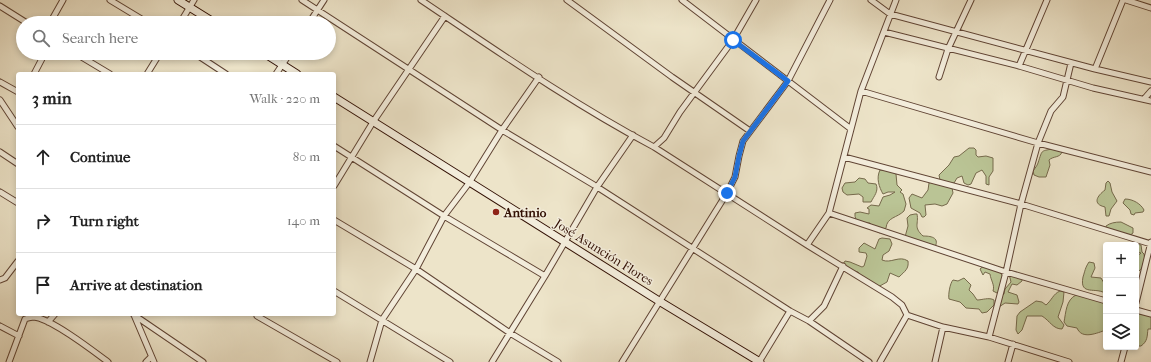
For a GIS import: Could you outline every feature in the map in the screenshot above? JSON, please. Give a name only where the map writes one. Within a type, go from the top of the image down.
[{"type":"street","points":[[54,16],[63,0]]},
{"type":"street","points":[[110,0],[136,16]]},
{"type":"street","points":[[178,0],[203,16]]},
{"type":"street","points":[[185,16],[194,0]]},
{"type":"street","points":[[302,0],[327,16]]},
{"type":"street","points":[[314,16],[324,0]]},
{"type":"street","points":[[421,0],[539,77],[654,147],[892,297],[902,305],[907,315],[943,326],[989,337],[1069,362]]},
{"type":"street","points":[[567,0],[750,131]]},
{"type":"street","points":[[682,0],[851,129]]},
{"type":"street","points":[[654,147],[664,138],[694,92],[733,40],[756,0]]},
{"type":"street","points":[[622,362],[727,193],[735,177],[743,141],[788,81],[830,0]]},
{"type":"street","points":[[871,0],[890,14],[1071,63],[1151,82]]},
{"type":"street","points":[[808,244],[829,213],[861,92],[896,0]]},
{"type":"street","points":[[938,77],[948,49],[971,0]]},
{"type":"street","points":[[1019,66],[1047,0]]},
{"type":"street","points":[[1095,69],[1123,0]]},
{"type":"street","points":[[1126,0],[1151,8]]},
{"type":"street","points":[[0,6],[16,16]]},
{"type":"street","points":[[336,183],[373,122],[445,16]]},
{"type":"street","points":[[336,22],[502,130],[597,187],[790,312],[809,321],[869,362]]},
{"type":"street","points":[[884,32],[1019,66],[1067,82],[1151,101]]},
{"type":"street","points":[[35,72],[41,60]]},
{"type":"street","points":[[87,60],[107,72]]},
{"type":"street","points":[[148,72],[156,60]]},
{"type":"street","points":[[205,60],[223,72]]},
{"type":"street","points":[[274,60],[294,72]]},
{"type":"street","points":[[277,72],[285,60]]},
{"type":"street","points":[[989,337],[1006,272],[1021,204],[1038,142],[1051,111],[1063,97],[1071,63]]},
{"type":"street","points":[[370,362],[382,320],[416,269],[444,216],[469,183],[502,130],[539,77]]},
{"type":"street","points":[[0,82],[16,91]]},
{"type":"street","points":[[1144,99],[1151,91]]},
{"type":"street","points":[[861,92],[1151,172]]},
{"type":"street","name":"José Asunción Flores","points":[[336,98],[469,183],[759,362]]},
{"type":"street","points":[[0,100],[16,124]]},
{"type":"street","points":[[492,362],[545,276],[597,187],[632,135]]},
{"type":"street","points":[[336,147],[444,216],[545,276]]},
{"type":"street","points":[[0,152],[16,163]]},
{"type":"street","points":[[844,157],[1021,204],[1151,243],[1139,291]]},
{"type":"street","points":[[0,192],[16,202]]},
{"type":"street","points":[[829,213],[1006,272],[1103,300]]},
{"type":"street","points":[[336,221],[416,269],[510,333],[558,362]]},
{"type":"street","points":[[0,280],[5,278],[16,264]]},
{"type":"street","points":[[809,321],[824,306],[843,266]]},
{"type":"street","points":[[336,292],[450,362]]},
{"type":"street","points":[[1139,311],[1151,314]]},
{"type":"street","points":[[759,362],[790,312]]},
{"type":"street","points":[[880,362],[907,315]]},
{"type":"street","points":[[48,322],[53,316]]},
{"type":"street","points":[[135,316],[152,360],[146,362]]},
{"type":"street","points":[[137,316],[204,362]]},
{"type":"street","points":[[258,316],[337,362]]},
{"type":"street","points":[[9,362],[25,319],[33,317],[48,322],[108,362]]},
{"type":"street","points":[[0,326],[19,336]]},
{"type":"street","points":[[935,362],[943,326]]},
{"type":"street","points":[[1008,362],[1013,344]]},
{"type":"street","points":[[1121,362],[1124,350]]},
{"type":"green space","points":[[969,148],[974,148],[976,150],[976,155],[978,157],[986,156],[993,158],[993,171],[989,177],[989,185],[986,184],[986,176],[982,170],[976,173],[971,184],[968,185],[964,183],[962,176],[957,178],[954,183],[949,184],[940,180],[939,175],[949,165],[954,157],[959,156]]},
{"type":"green space","points":[[1056,148],[1062,152],[1060,155],[1049,160],[1050,165],[1046,177],[1034,175],[1033,171],[1038,164],[1043,151]]},
{"type":"green space","points":[[880,170],[892,171],[896,174],[897,185],[902,190],[900,192],[903,194],[906,204],[904,211],[890,220],[886,228],[880,233],[876,231],[870,223],[857,221],[855,213],[860,212],[869,214],[869,209],[867,208],[871,205],[879,206],[883,197],[895,192],[883,194],[878,182]]},
{"type":"green space","points":[[859,178],[865,179],[868,183],[876,184],[877,191],[871,202],[863,202],[863,197],[859,194],[847,195],[843,192],[842,188],[845,183],[855,182]]},
{"type":"green space","points":[[1108,181],[1117,201],[1111,209],[1109,216],[1106,216],[1105,207],[1098,204],[1097,200],[1105,190],[1106,183]]},
{"type":"green space","points":[[931,182],[952,188],[953,193],[947,204],[942,206],[935,204],[925,205],[926,215],[922,217],[920,213],[911,208],[909,198],[912,194],[922,198],[928,190],[929,183]]},
{"type":"green space","points":[[1125,199],[1139,204],[1144,210],[1143,212],[1135,213],[1134,215],[1131,214],[1130,210],[1123,203]]},
{"type":"green space","points":[[917,214],[918,230],[923,236],[935,239],[935,247],[905,237],[908,226],[907,218],[910,215]]},
{"type":"green space","points":[[1121,222],[1133,228],[1133,233],[1129,236],[1106,229],[1106,226],[1109,224]]},
{"type":"green space","points":[[879,239],[890,239],[892,244],[889,251],[883,255],[882,260],[889,261],[905,259],[908,261],[908,266],[899,277],[890,273],[887,282],[878,287],[858,272],[851,270],[843,264],[845,261],[862,267],[864,266],[867,256],[866,253],[859,252],[859,248],[864,243],[875,249]]},
{"type":"green space","points":[[1139,245],[1141,245],[1145,260],[1139,271],[1139,255],[1141,253],[1139,253]]},
{"type":"green space","points":[[1089,262],[1094,263],[1095,268],[1091,277],[1101,278],[1103,281],[1103,292],[1086,289],[1084,287],[1082,283]]},
{"type":"green space","points":[[986,264],[999,271],[1004,278],[997,293],[993,291],[990,274],[985,272],[983,275],[980,269]]},
{"type":"green space","points":[[1009,274],[1022,278],[1022,281],[1017,285],[1012,284],[1008,292],[1017,295],[1019,302],[1018,304],[1005,303],[999,307],[999,299],[1004,294],[1005,289],[1011,282]]},
{"type":"green space","points":[[964,278],[971,285],[969,290],[977,300],[994,300],[994,305],[987,312],[982,313],[979,309],[966,308],[960,302],[949,299],[953,280],[958,281]]},
{"type":"green space","points":[[1060,291],[1064,292],[1063,302],[1058,317],[1064,325],[1062,329],[1054,326],[1042,316],[1027,316],[1022,330],[1018,334],[1016,330],[1017,316],[1020,312],[1036,301],[1042,302],[1046,305]]},
{"type":"green space","points":[[1076,295],[1088,296],[1103,303],[1103,331],[1086,335],[1079,332],[1077,328],[1067,326],[1064,322],[1067,307],[1068,303]]},
{"type":"green space","points":[[1142,311],[1151,313],[1151,329],[1148,329],[1147,338],[1141,346],[1139,346],[1139,314]]},
{"type":"place","name":"Antinio","points":[[496,212]]},
{"type":"route","points":[[727,193],[735,177],[743,141],[788,81],[733,40]]}]
